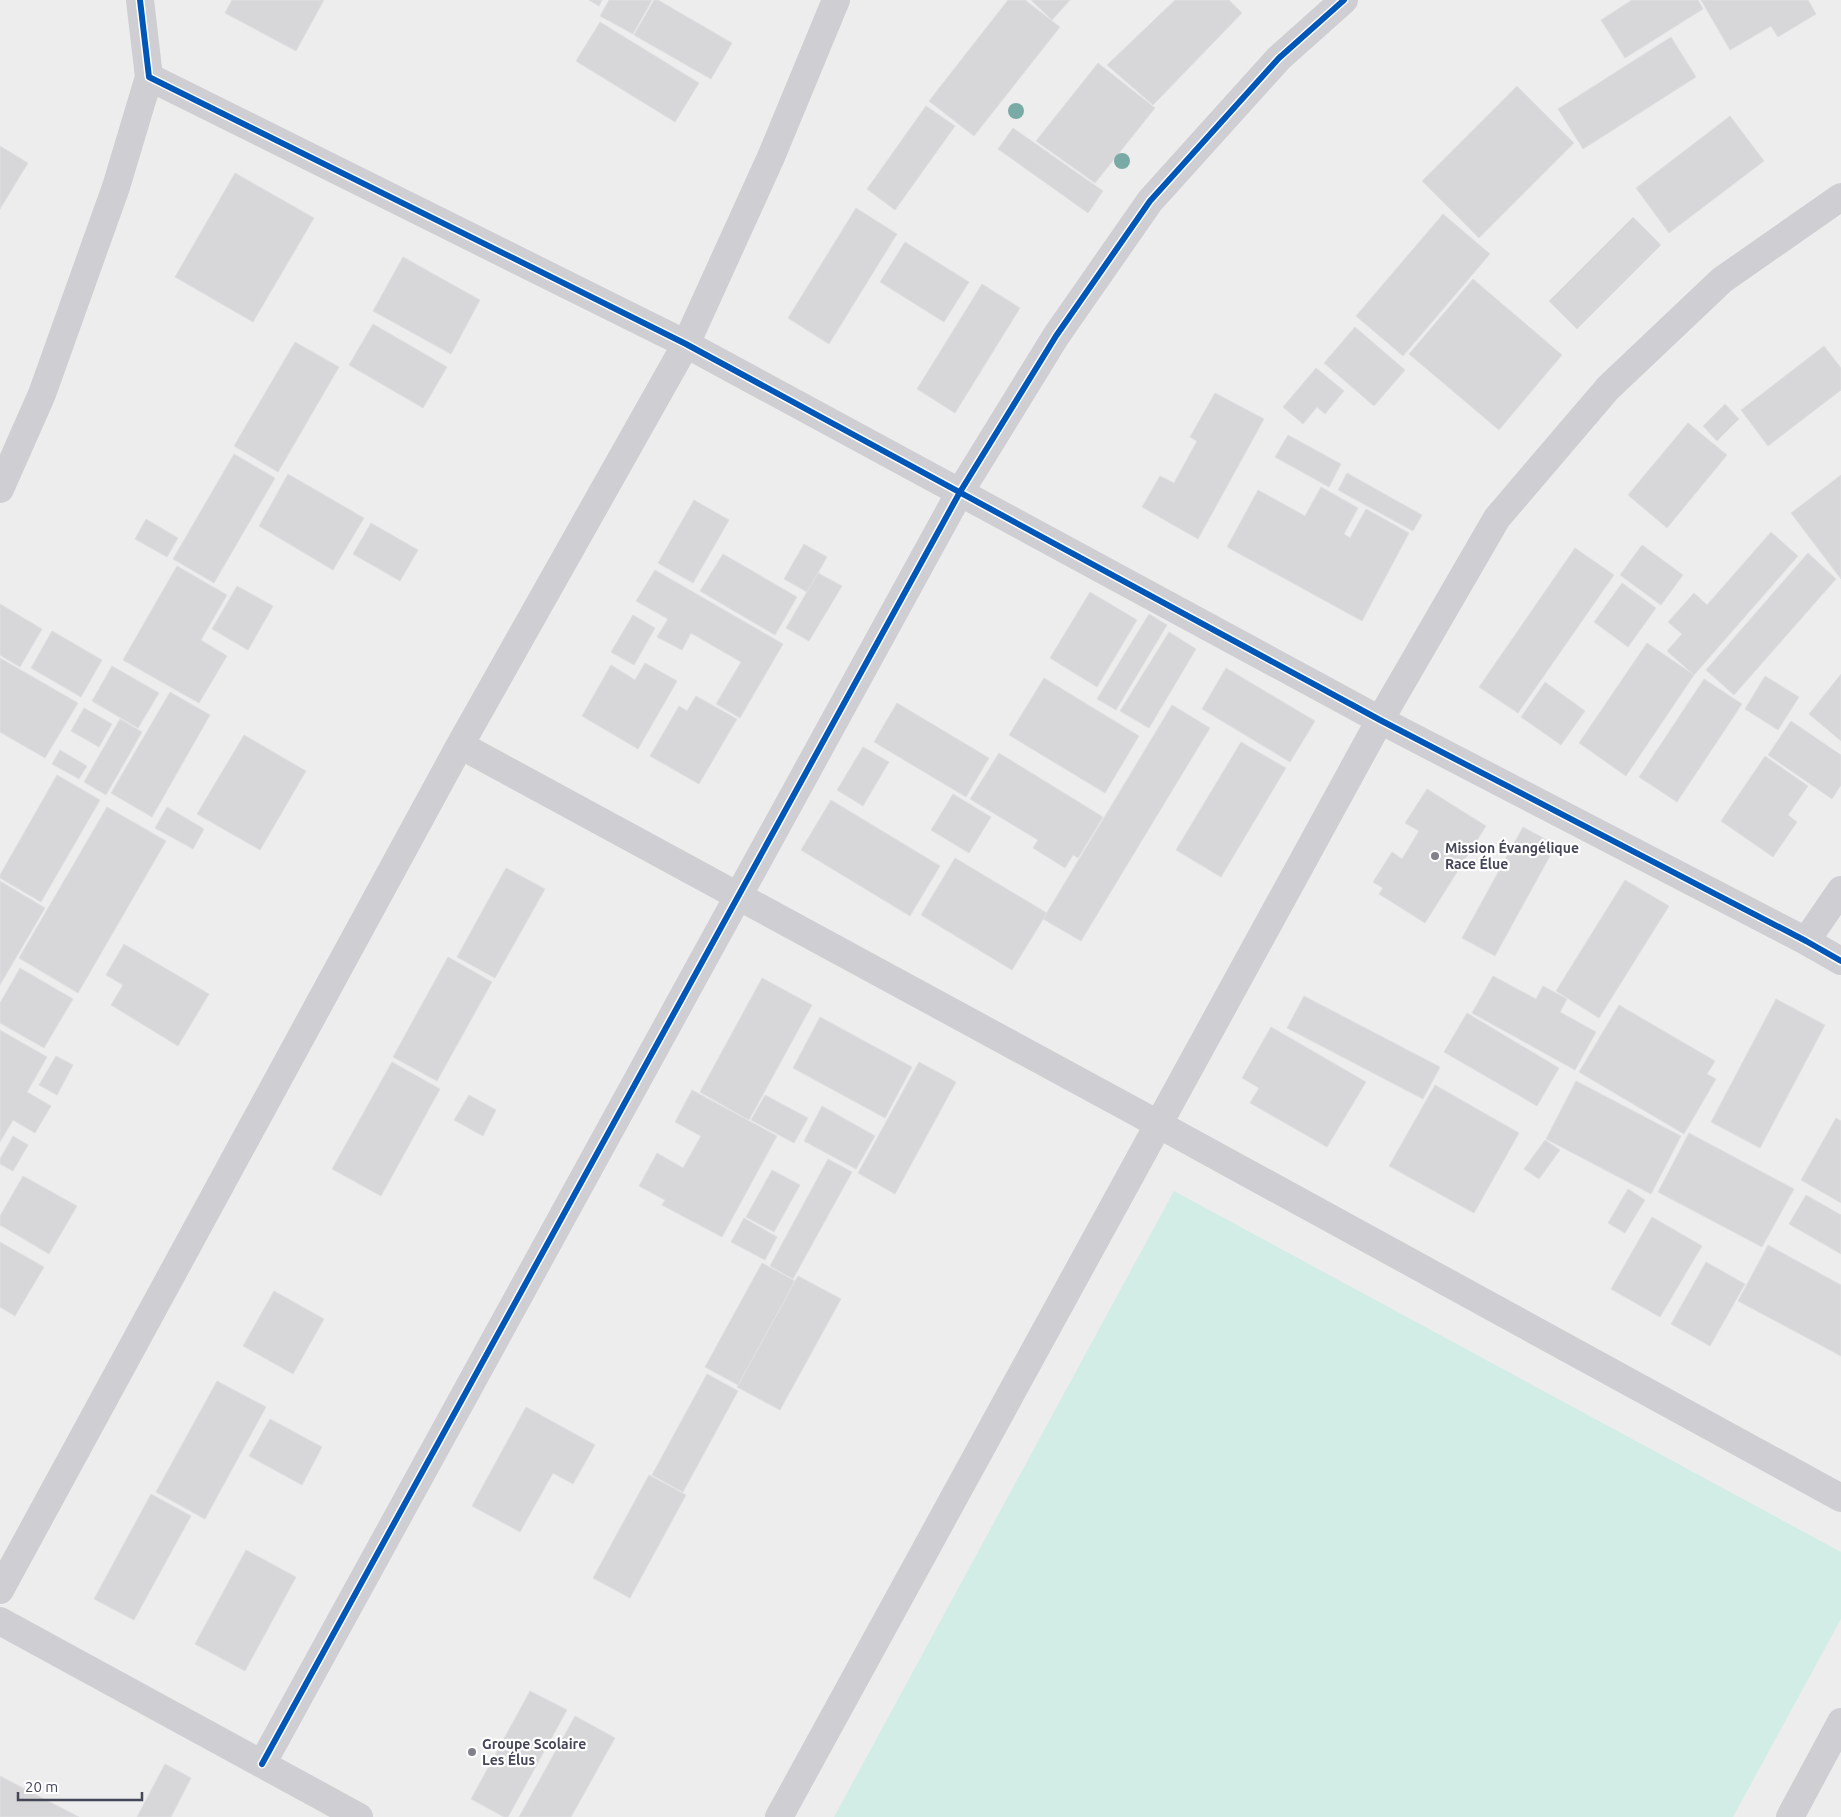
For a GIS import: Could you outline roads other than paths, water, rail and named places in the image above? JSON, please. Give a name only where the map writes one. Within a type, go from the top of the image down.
[{"type":"street","points":[[0,489],[42,394],[116,186],[149,77],[140,0]]},
{"type":"street","points":[[0,1590],[460,745],[686,344],[771,158],[836,0]]},
{"type":"street","points":[[262,1764],[960,492],[1056,336],[1150,201],[1279,58],[1344,0]]},
{"type":"street","points":[[149,77],[686,344],[1380,720],[1806,941],[1841,961]]},
{"type":"street","points":[[779,1817],[1380,720],[1497,518],[1608,388],[1722,280],[1841,197]]},
{"type":"street","points":[[460,745],[1841,1498]]},
{"type":"street","points":[[1806,941],[1841,890]]},
{"type":"street","points":[[0,1621],[359,1817]]},
{"type":"street","points":[[1790,1817],[1841,1722]]},
{"type":"place","name":"Mission Évangélique Race Élue","points":[[1435,856]]},
{"type":"place","name":"Groupe Scolaire Les Élus","points":[[472,1752]]}]
